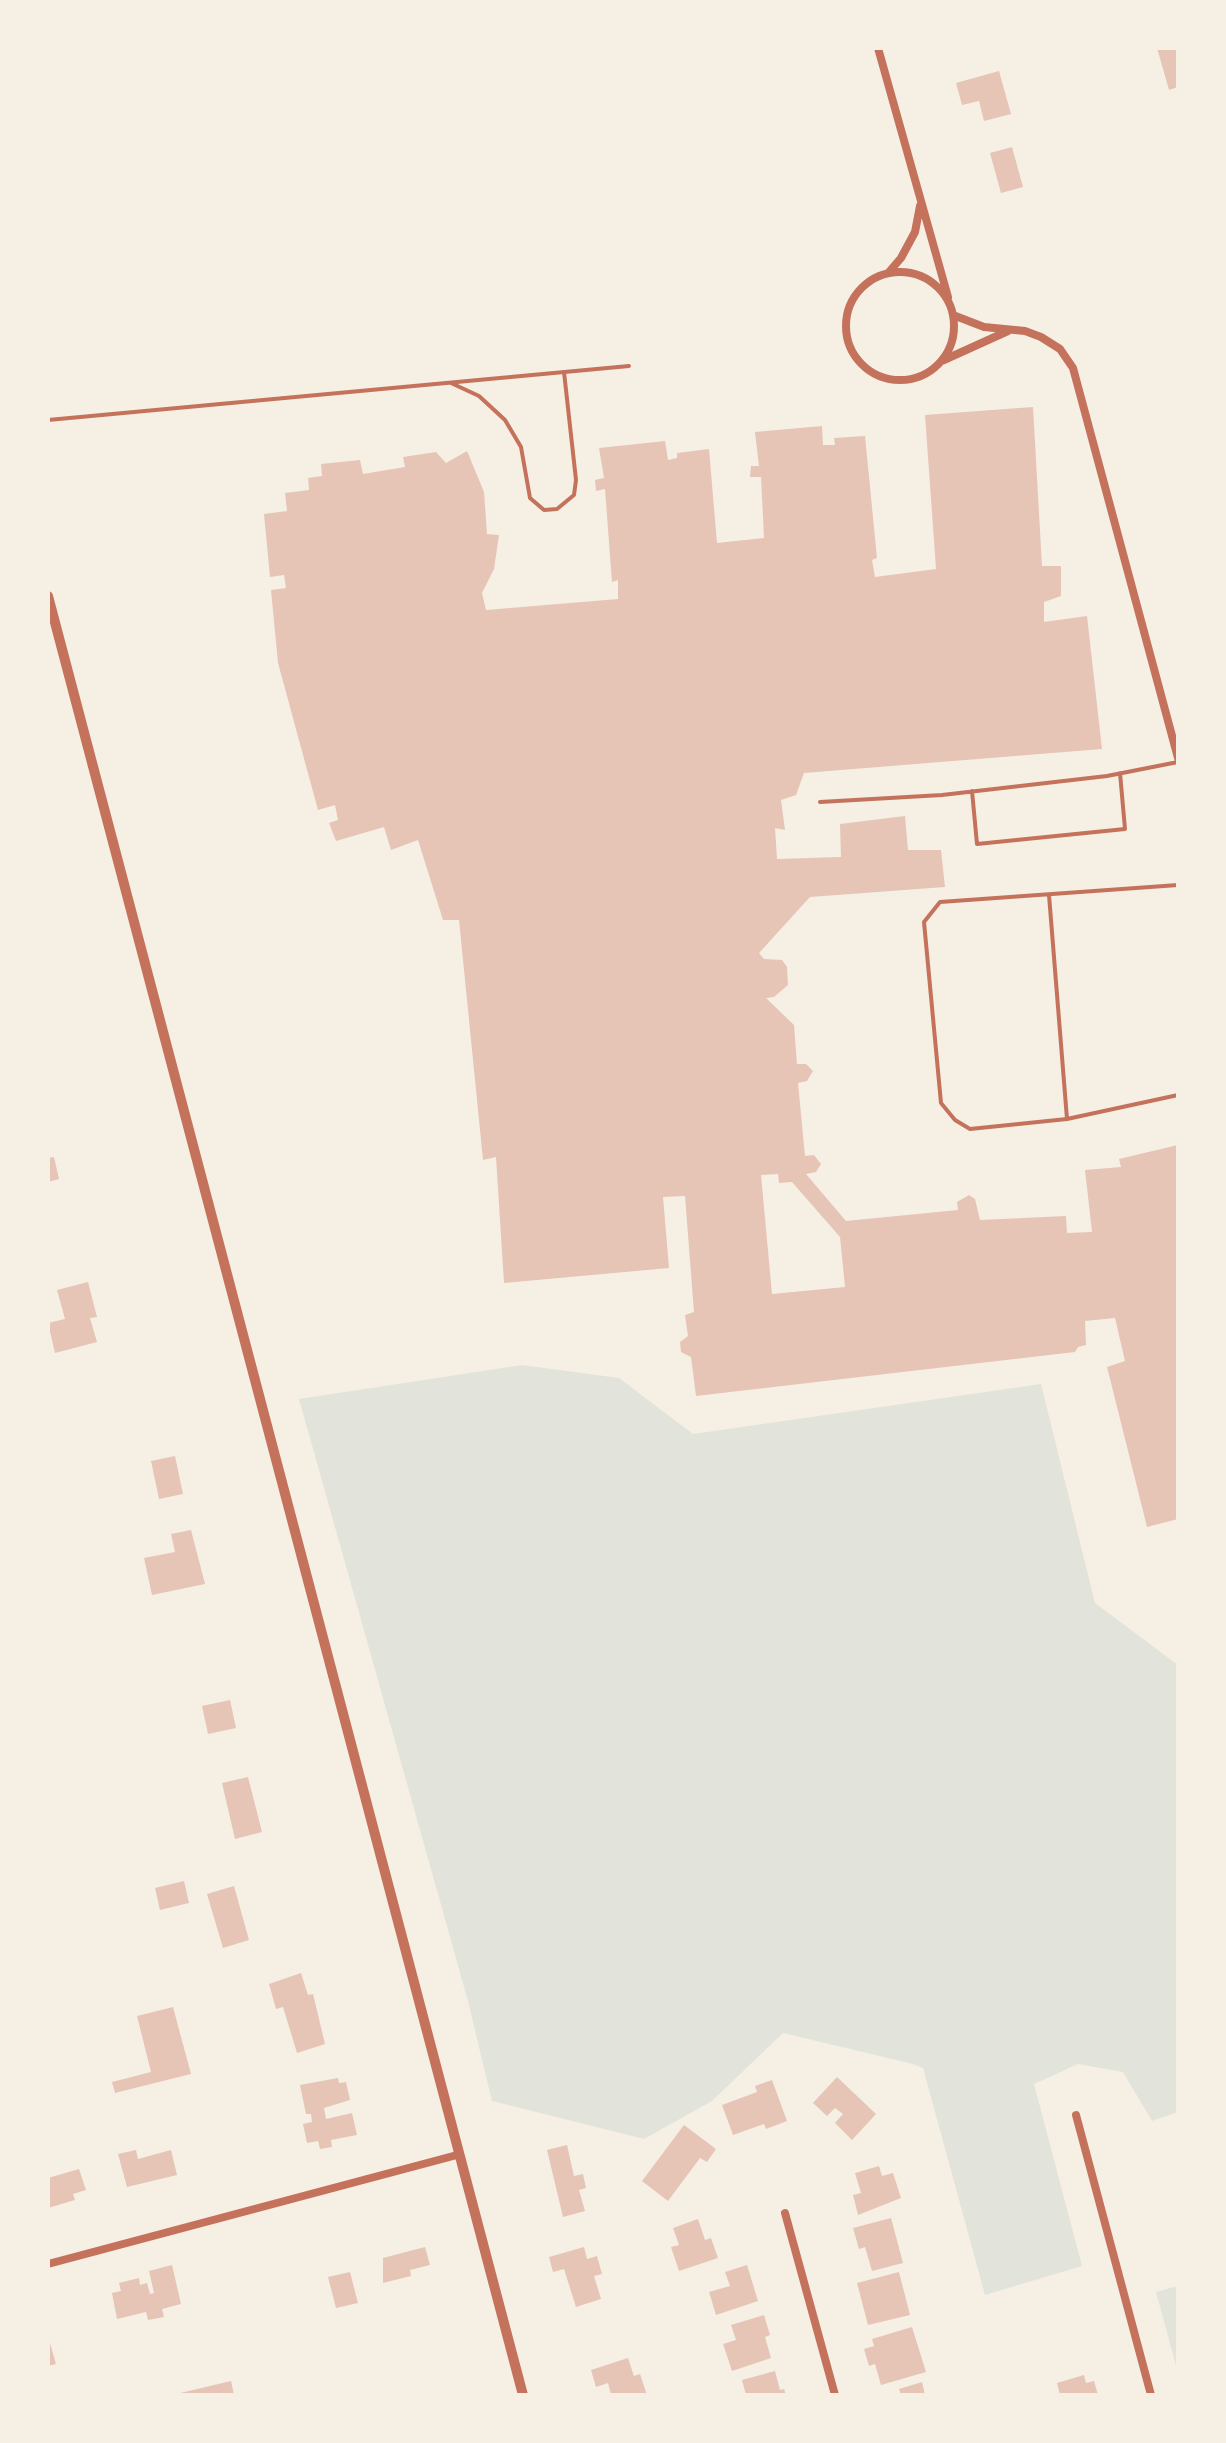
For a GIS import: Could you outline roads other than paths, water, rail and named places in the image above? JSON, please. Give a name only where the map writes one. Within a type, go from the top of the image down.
[{"type":"street","points":[[878,48],[953,315],[953,336],[940,362]]},
{"type":"street","points":[[920,205],[915,232],[901,258],[887,274],[862,287],[852,301],[847,317],[852,349],[871,371],[885,377],[915,378],[967,346],[1009,331]]},
{"type":"street","points":[[887,274],[909,272],[926,278],[949,302]]},
{"type":"street","points":[[953,315],[984,327],[1041,337],[1060,349],[1073,368],[1178,760]]},
{"type":"street","points":[[48,596],[457,2155],[523,2395]]},
{"type":"street","points":[[1076,2115],[1151,2395]]},
{"type":"street","points":[[48,2264],[457,2155]]},
{"type":"street","points":[[785,2213],[835,2395]]},
{"type":"lane","points":[[48,420],[629,366]]},
{"type":"lane","points":[[449,382],[479,396],[505,420],[521,447],[530,498],[544,510],[557,509],[574,495],[576,480],[564,372]]},
{"type":"lane","points":[[820,802],[972,791],[1120,773],[1178,760]]},
{"type":"lane","points":[[972,791],[977,844],[1125,829],[1120,773]]},
{"type":"lane","points":[[1178,885],[940,902],[924,922],[941,1103],[955,1120],[970,1129],[1067,1119],[1178,1095]]},
{"type":"lane","points":[[1049,895],[1067,1119]]}]
